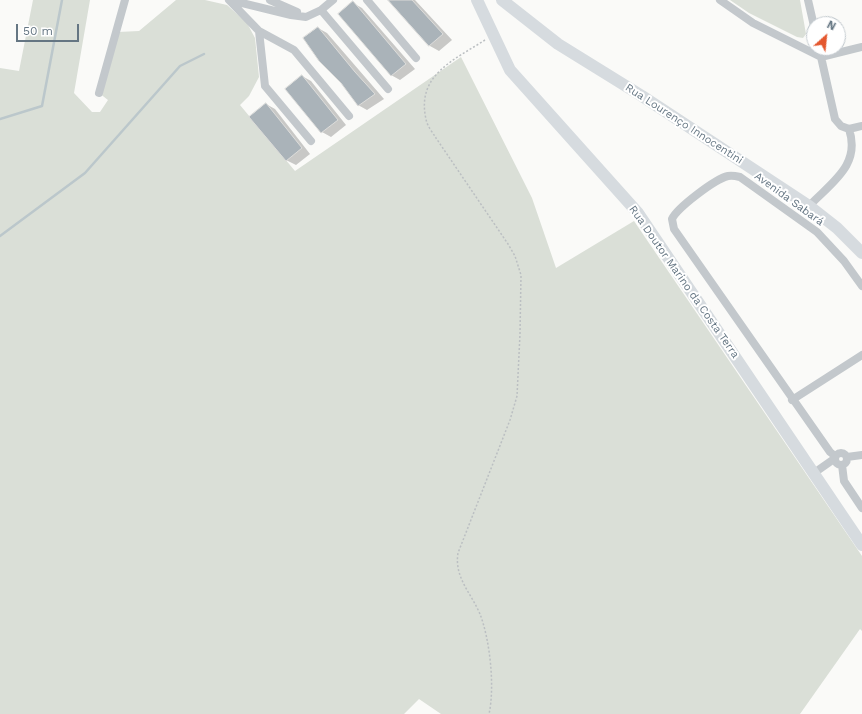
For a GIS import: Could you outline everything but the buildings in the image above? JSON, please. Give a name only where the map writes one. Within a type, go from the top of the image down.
[{"type":"main road","name":"Rua Lourenço Innocentini","points":[[502,0],[558,44],[649,100],[809,206],[842,232],[862,253]]},
{"type":"main road","name":"Rua Doutor Marino da Costa Terra","points":[[480,3],[504,62],[515,77],[638,213],[862,545]]},
{"type":"street","points":[[99,93],[125,0]]},
{"type":"street","points":[[229,0],[291,15],[306,16],[321,10],[333,0]]},
{"type":"street","points":[[229,0],[259,31],[294,50],[349,116]]},
{"type":"street","points":[[270,0],[306,16]]},
{"type":"street","points":[[367,0],[416,58]]},
{"type":"street","points":[[720,0],[753,23],[821,57],[862,48]]},
{"type":"street","points":[[808,0],[812,16]]},
{"type":"street","points":[[321,10],[388,89]]},
{"type":"street","points":[[259,31],[265,86],[311,141]]},
{"type":"street","points":[[821,57],[835,119],[841,126],[848,129],[862,126]]},
{"type":"street","points":[[809,206],[845,169],[851,157],[852,144],[848,129]]},
{"type":"street","name":"Avenida Sabará","points":[[792,400],[674,229],[672,219],[677,210],[721,178],[730,175],[740,177],[817,232],[844,260],[862,286]]},
{"type":"street","points":[[842,465],[836,463],[835,457],[792,400],[862,355]]},
{"type":"street","points":[[814,473],[840,452],[847,457],[862,455]]},
{"type":"street","points":[[847,457],[845,463],[842,465],[844,481],[862,508]]},
{"type":"path","points":[[489,714],[491,703],[490,666],[485,634],[480,614],[458,576],[456,562],[458,552],[510,420],[517,396],[521,275],[515,256],[508,244],[436,138],[426,120],[425,102],[427,87],[437,71],[493,34]]},
{"type":"shaded area","points":[[33,0],[90,0],[74,93],[92,112],[100,112],[108,100],[99,93],[118,32],[139,31],[176,0],[205,0],[227,5],[247,23],[255,38],[259,77],[249,96],[240,105],[295,171],[461,57],[532,198],[556,268],[634,221],[862,556],[862,631],[860,629],[800,714],[441,714],[419,699],[404,714],[0,714],[0,68],[19,71]]},
{"type":"shaded area","points":[[730,0],[800,0],[806,34],[803,38],[797,37],[749,13]]},
{"type":"waterway","points":[[0,119],[42,106],[62,0]]},
{"type":"waterway","points":[[0,236],[85,173],[180,66],[204,54]]}]
